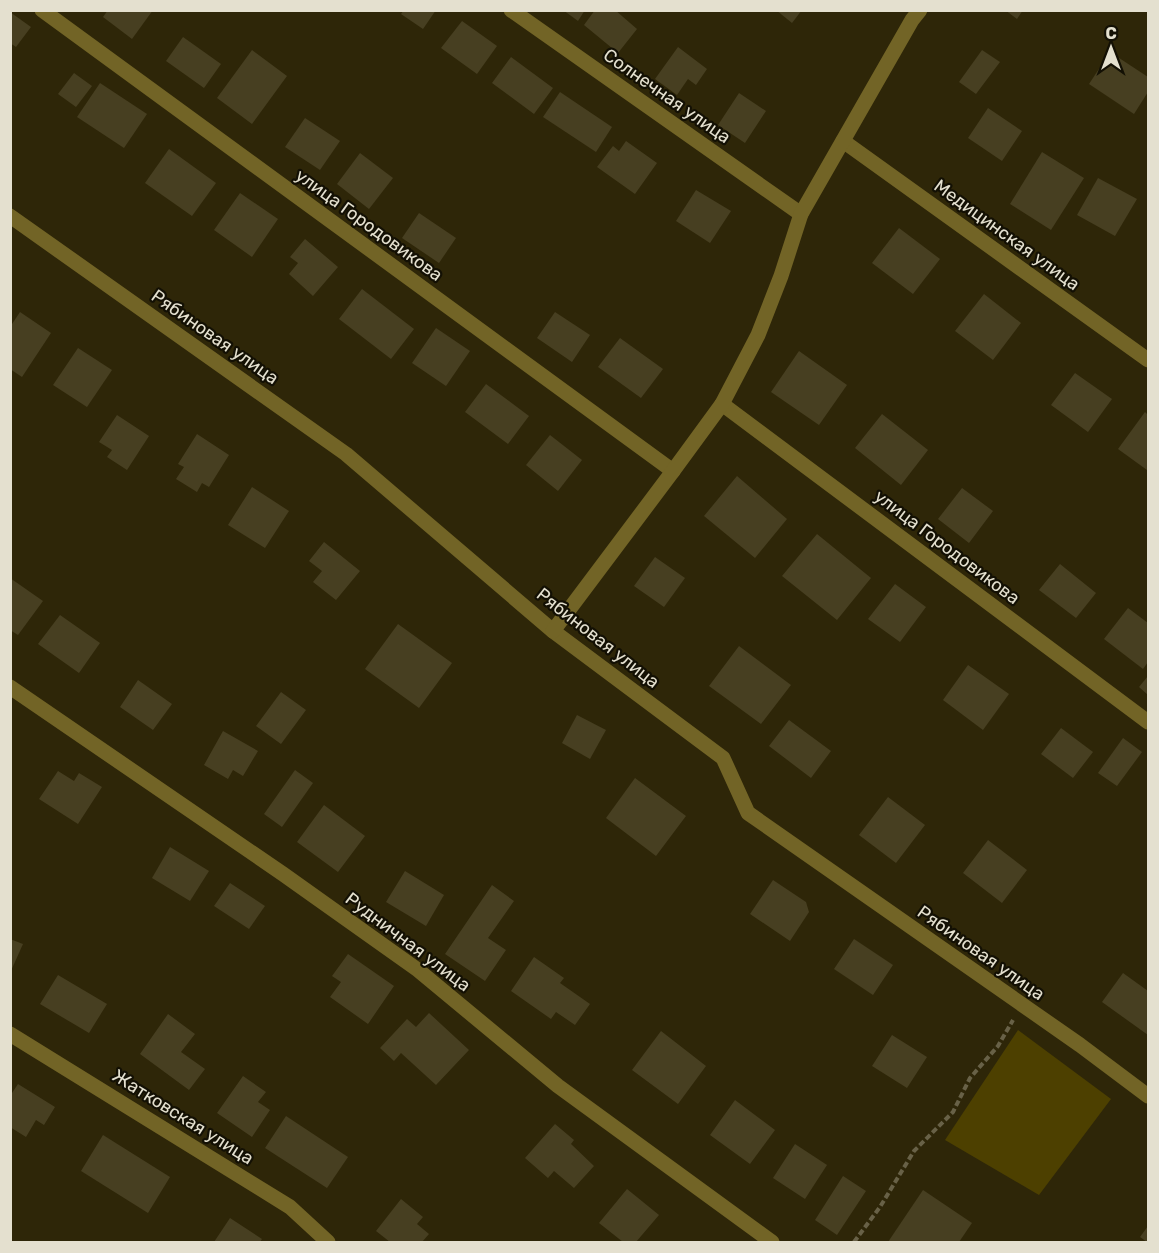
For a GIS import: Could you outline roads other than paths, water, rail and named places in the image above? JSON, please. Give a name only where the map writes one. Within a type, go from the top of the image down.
[{"type":"street","name":"улица Городовикова","points":[[42,10],[673,471]]},
{"type":"street","name":"Солнечная улица","points":[[511,10],[801,214]]},
{"type":"street","points":[[553,631],[722,404],[758,335],[781,276],[801,214],[843,141],[910,14]]},
{"type":"street","name":"Медицинская улица","points":[[843,141],[1149,360]]},
{"type":"street","name":"Рябиновая улица","points":[[10,216],[346,454],[553,631],[723,758],[748,813],[1149,1096]]},
{"type":"street","name":"улица Городовикова","points":[[722,404],[1149,722]]},
{"type":"street","name":"Рудничная улица","points":[[10,687],[283,874],[418,970],[558,1086],[772,1242]]},
{"type":"street","name":"Жатковская улица","points":[[10,1034],[290,1208],[328,1242]]}]
